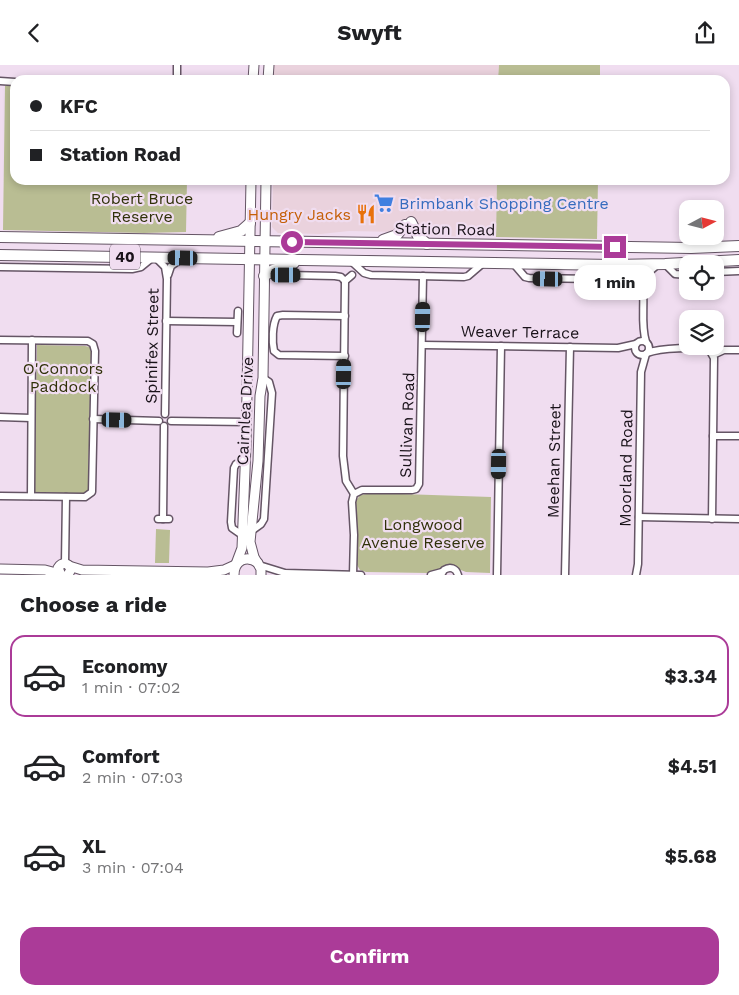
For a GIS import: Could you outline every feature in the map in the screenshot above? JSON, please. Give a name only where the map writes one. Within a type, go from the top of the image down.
[{"type":"main road","points":[[201,240],[236,232],[250,223]]},
{"type":"main road","points":[[375,243],[397,235],[408,223],[427,244]]},
{"type":"main road","name":"Station Road","points":[[0,237],[692,248],[739,246]]},
{"type":"main road","points":[[407,262],[408,243]]},
{"type":"main road","name":"Station Road","points":[[0,255],[613,265],[739,260]]},
{"type":"main road","points":[[264,276],[282,267],[308,260]]},
{"type":"street","name":"Cairnlea Drive","points":[[251,185],[246,422],[246,533],[261,575]]},
{"type":"street","name":"Cairnlea Drive","points":[[235,568],[242,552],[258,461],[260,396],[263,378],[266,185]]},
{"type":"street","points":[[0,267],[132,269],[141,267],[154,257]]},
{"type":"street","name":"Spinifex Street","points":[[154,257],[165,267],[167,279],[165,415]]},
{"type":"street","name":"Spinifex Street","points":[[167,279],[171,266],[183,258]]},
{"type":"street","points":[[351,261],[367,275],[464,277],[468,276],[483,263]]},
{"type":"street","points":[[513,263],[525,277],[529,278],[602,279],[613,265]]},
{"type":"street","points":[[643,284],[649,272],[661,264],[679,274]]},
{"type":"street","points":[[634,265],[640,273],[643,284],[642,324],[634,348],[636,353],[641,356],[666,349],[679,349]]},
{"type":"street","points":[[724,272],[739,271]]},
{"type":"street","points":[[286,275],[339,276],[345,281]]},
{"type":"street","points":[[352,275],[345,281],[343,456],[346,481],[354,494],[352,502],[354,575]]},
{"type":"street","name":"Sullivan Road","points":[[354,494],[365,490],[412,490],[416,489],[419,484],[423,276]]},
{"type":"street","points":[[237,333],[238,311]]},
{"type":"street","points":[[345,315],[277,316],[274,324],[273,346],[277,353],[283,355],[345,356]]},
{"type":"street","points":[[166,321],[237,322]]},
{"type":"street","points":[[642,324],[649,348],[647,354]]},
{"type":"street","points":[[0,340],[88,341],[93,344],[95,351],[92,492],[85,497],[0,496]]},
{"type":"street","points":[[31,496],[32,340]]},
{"type":"street","points":[[636,343],[642,341],[666,349]]},
{"type":"street","name":"Weaver Terrace","points":[[618,348],[636,343]]},
{"type":"street","name":"Weaver Terrace","points":[[423,345],[618,348],[636,353]]},
{"type":"street","points":[[497,575],[501,346]]},
{"type":"street","name":"Meehan Street","points":[[565,575],[570,347]]},
{"type":"street","points":[[724,350],[739,350]]},
{"type":"street","name":"Moorland Road","points":[[636,353],[641,372],[638,575]]},
{"type":"street","name":"Moorland Road","points":[[641,372],[647,354]]},
{"type":"street","points":[[712,519],[713,355]]},
{"type":"street","points":[[246,533],[261,524],[264,519],[272,393],[269,382],[263,378]]},
{"type":"street","points":[[159,421],[161,416],[165,415],[168,416],[170,421]]},
{"type":"street","points":[[0,417],[31,418]]},
{"type":"street","points":[[93,419],[159,421]]},
{"type":"street","points":[[159,421],[164,426],[168,425],[170,421]]},
{"type":"street","points":[[170,421],[259,423]]},
{"type":"street","name":"Spinifex Street","points":[[163,519],[164,426]]},
{"type":"street","points":[[713,436],[739,436]]},
{"type":"street","points":[[65,570],[66,497]]},
{"type":"street","points":[[639,517],[739,519]]},
{"type":"street","points":[[0,569],[162,573],[208,572],[235,568],[245,559],[250,559],[258,564],[285,573]]},
{"type":"street","points":[[431,575],[442,573],[450,568],[455,569],[460,574]]},
{"type":"street","points":[[208,572],[218,575]]},
{"type":"street","points":[[276,575],[285,573],[361,575]]},
{"type":"shaded area","points":[[274,65],[499,65],[498,75],[274,75]]},
{"type":"shaded area","name":"Brimbank Shopping Centre","points":[[273,185],[497,185],[496,237],[428,236],[425,233],[349,231],[321,234],[278,233],[272,227]]},
{"type":"green space","points":[[499,65],[600,65],[600,75],[498,75]]},
{"type":"green space","name":"Robert Bruce Reserve","points":[[5,86],[10,86],[10,185],[187,185],[186,232],[3,230]]},
{"type":"green space","points":[[497,185],[598,185],[597,239],[496,237]]},
{"type":"green space","name":"O'Connors Paddock","points":[[37,345],[90,347],[88,491],[84,494],[34,492]]},
{"type":"green space","name":"Longwood Avenue Reserve","points":[[373,493],[491,497],[490,573],[466,572],[453,567],[428,573],[366,572],[360,570],[357,565],[356,501],[360,495]]},
{"type":"green space","points":[[156,529],[170,530],[169,563],[155,563]]},
{"type":"place","name":"Brimbank Shopping Centre","points":[[384,203]]},
{"type":"place","name":"Hungry Jacks","points":[[366,214]]},
{"type":"route","points":[[292,242],[615,247]]}]
